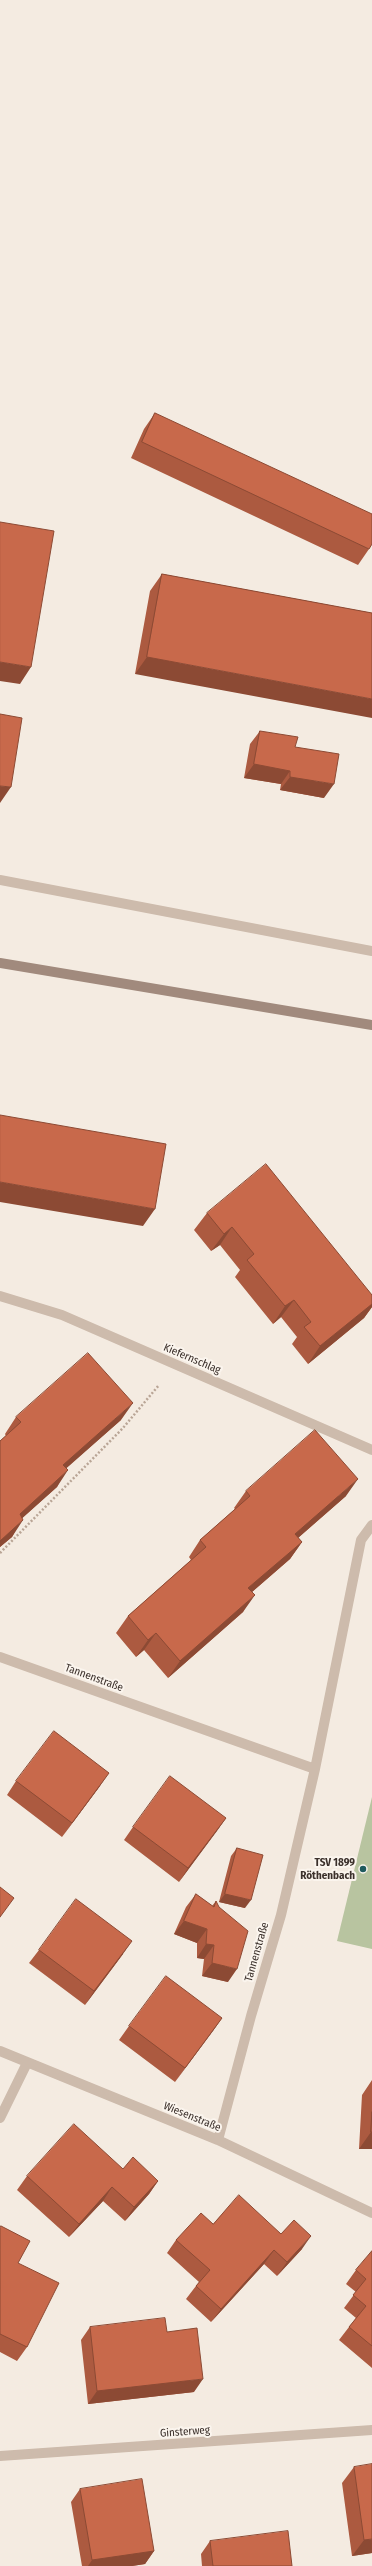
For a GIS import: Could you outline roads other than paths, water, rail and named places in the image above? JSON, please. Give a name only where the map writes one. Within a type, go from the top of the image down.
[{"type":"main road","points":[[4,964],[372,1025]]},
{"type":"street","points":[[0,880],[372,951]]},
{"type":"street","name":"Kiefernschlag","points":[[0,1296],[62,1315],[372,1450]]},
{"type":"street","name":"Tannenstraße","points":[[218,2140],[251,2016],[281,1915],[315,1769],[361,1540],[372,1525]]},
{"type":"street","name":"Tannenstraße","points":[[0,1657],[315,1769]]},
{"type":"street","name":"Wiesenstraße","points":[[0,2051],[218,2140],[372,2213]]},
{"type":"street","points":[[0,2118],[26,2062]]},
{"type":"street","name":"Ginsterweg","points":[[0,2456],[372,2430]]},
{"type":"place","name":"TSV 1899 Röthenbach","points":[[363,1869]]}]
